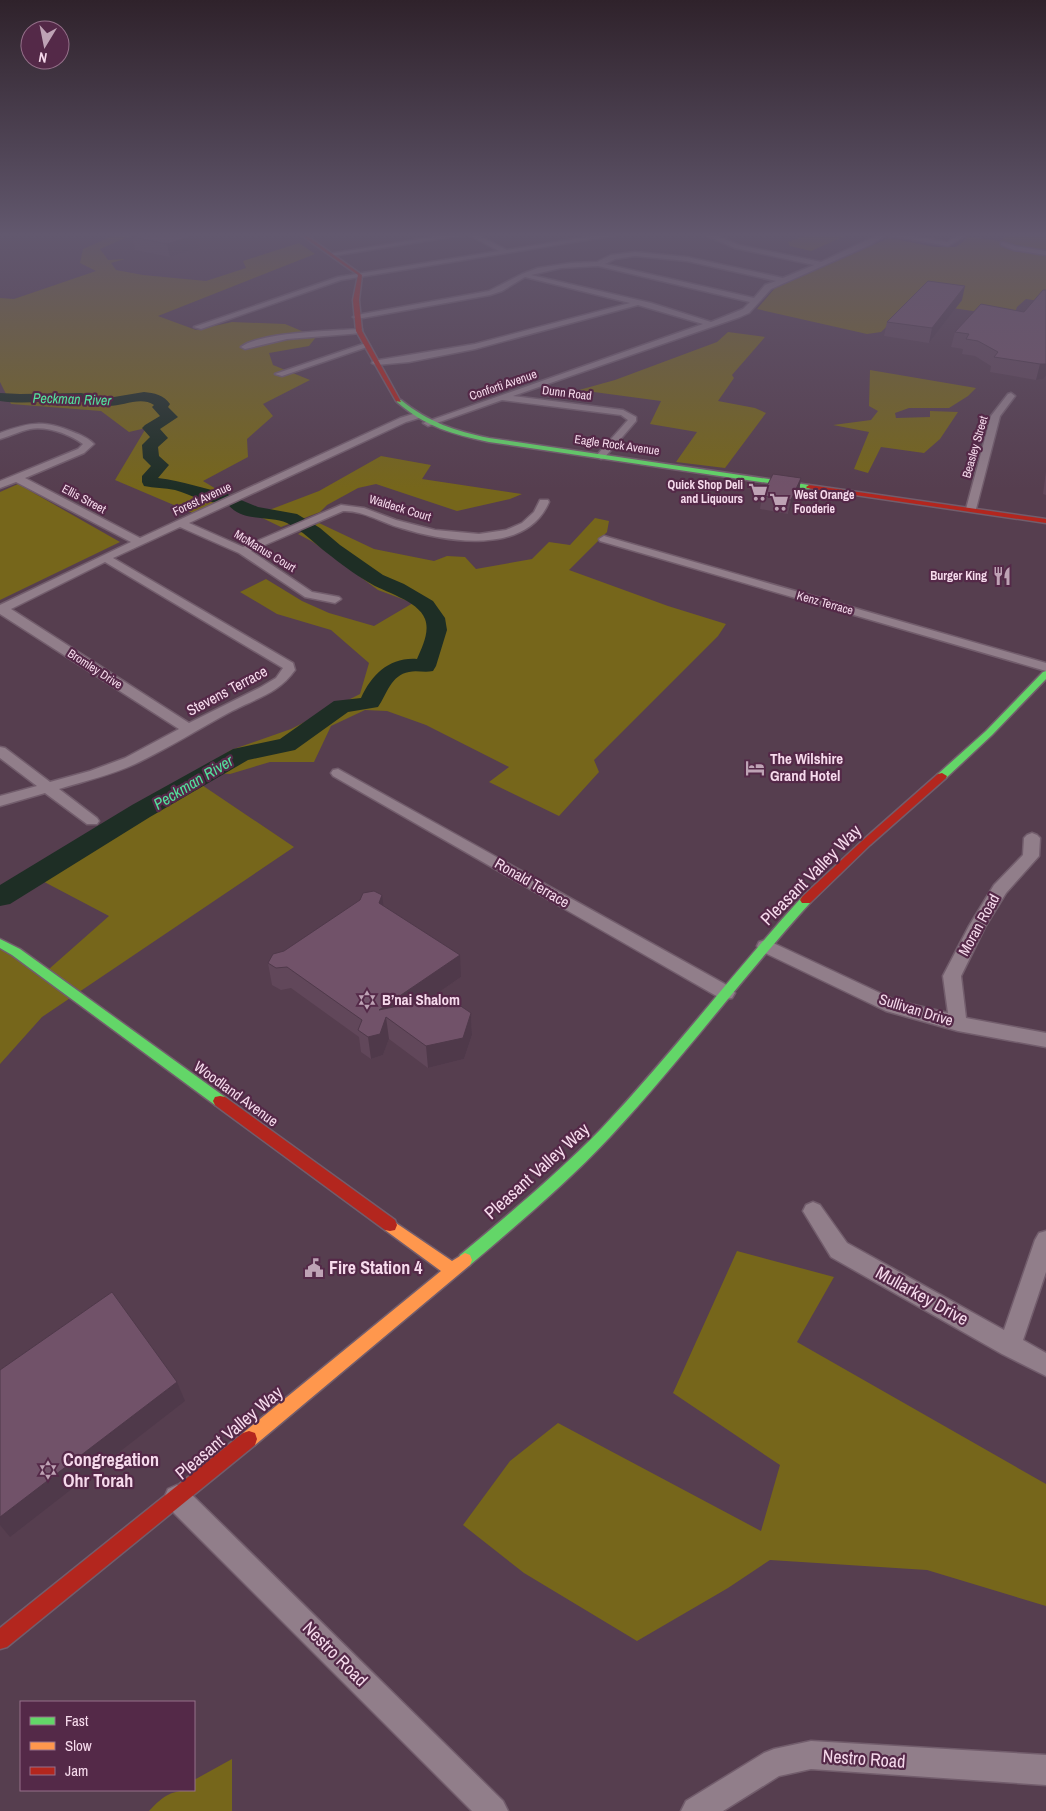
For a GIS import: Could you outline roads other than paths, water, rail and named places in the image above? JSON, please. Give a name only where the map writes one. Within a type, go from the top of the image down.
[{"type":"main road","name":"Eagle Rock Avenue","points":[[358,320],[359,331],[366,346],[397,399],[416,416],[428,423],[452,432],[476,438],[1046,521]]},
{"type":"main road","name":"Pleasant Valley Way","points":[[0,1640],[177,1498],[452,1270],[573,1164],[605,1132],[806,900],[1005,717],[1046,674]]},
{"type":"main road","name":"Woodland Avenue","points":[[0,943],[16,952],[452,1270]]},
{"type":"street","points":[[198,327],[220,320]]},
{"type":"street","points":[[376,363],[426,358],[463,350],[574,320]]},
{"type":"street","points":[[696,320],[711,324]]},
{"type":"street","name":"Conforti Avenue","points":[[428,423],[723,320]]},
{"type":"street","points":[[245,347],[265,340],[359,331]]},
{"type":"street","points":[[279,374],[366,346]]},
{"type":"street","name":"Beasley Street","points":[[971,509],[996,416],[1011,396]]},
{"type":"street","name":"Dunn Road","points":[[501,397],[623,413],[630,416],[633,419],[600,456]]},
{"type":"street","name":"Forest Avenue","points":[[1,610],[105,558],[403,420],[416,416]]},
{"type":"street","points":[[0,436],[26,427],[42,424],[89,444],[81,451],[0,484]]},
{"type":"street","name":"Ellis Street","points":[[17,478],[140,542]]},
{"type":"street","name":"Waldeck Court","points":[[243,551],[336,509],[352,508],[391,522],[428,532],[468,537],[488,537],[518,530],[531,522],[540,513],[544,502]]},
{"type":"street","name":"McManus Court","points":[[180,523],[243,551],[309,595],[336,599]]},
{"type":"street","name":"Kenz Terrace","points":[[604,539],[1046,667]]},
{"type":"street","name":"Stevens Terrace","points":[[0,801],[95,774],[130,761],[281,681],[289,670],[289,666],[105,558]]},
{"type":"street","name":"Bromley Drive","points":[[1,610],[189,729]]},
{"type":"street","points":[[0,751],[92,821]]},
{"type":"street","name":"Ronald Terrace","points":[[338,773],[726,993]]},
{"type":"street","name":"Moran Road","points":[[958,1024],[952,976],[977,926],[1000,889],[1031,856],[1032,838]]},
{"type":"street","name":"Sullivan Drive","points":[[765,946],[892,1006],[958,1024],[1046,1040]]},
{"type":"street","name":"Mullarkey Drive","points":[[813,1211],[839,1250],[1010,1346],[1046,1364]]},
{"type":"street","points":[[1010,1346],[1046,1240]]},
{"type":"street","name":"Nestro Road","points":[[177,1498],[493,1811]]},
{"type":"street","name":"Nestro Road","points":[[696,1811],[774,1763],[811,1755],[1046,1770]]},
{"type":"waterway","name":"Peckman River","points":[[0,397],[20,399],[81,397],[108,402],[137,397],[151,397],[163,404],[160,407],[170,417],[150,428],[160,438],[150,445],[151,458],[161,465],[150,476],[150,482],[176,485],[208,496],[222,498]]},
{"type":"waterway","name":"Peckman River","points":[[0,897],[141,811],[241,754],[287,745],[342,706],[370,702],[375,690],[393,671],[407,665],[425,666],[437,630],[435,618],[426,605],[397,588],[376,579],[333,549],[314,532],[291,518],[253,512],[236,503]]},
{"type":"place","name":"Quick Shop Deli and Liquours","points":[[758,492]]},
{"type":"place","name":"West Orange Fooderie","points":[[779,502]]},
{"type":"place","name":"Burger King","points":[[1002,576]]},
{"type":"place","name":"The Wilshire Grand Hotel","points":[[755,768]]},
{"type":"place","name":"B’nai Shalom","points":[[367,1000]]},
{"type":"place","name":"Fire Station 4","points":[[314,1268]]},
{"type":"place","name":"Congregation Ohr Torah","points":[[48,1470]]}]
